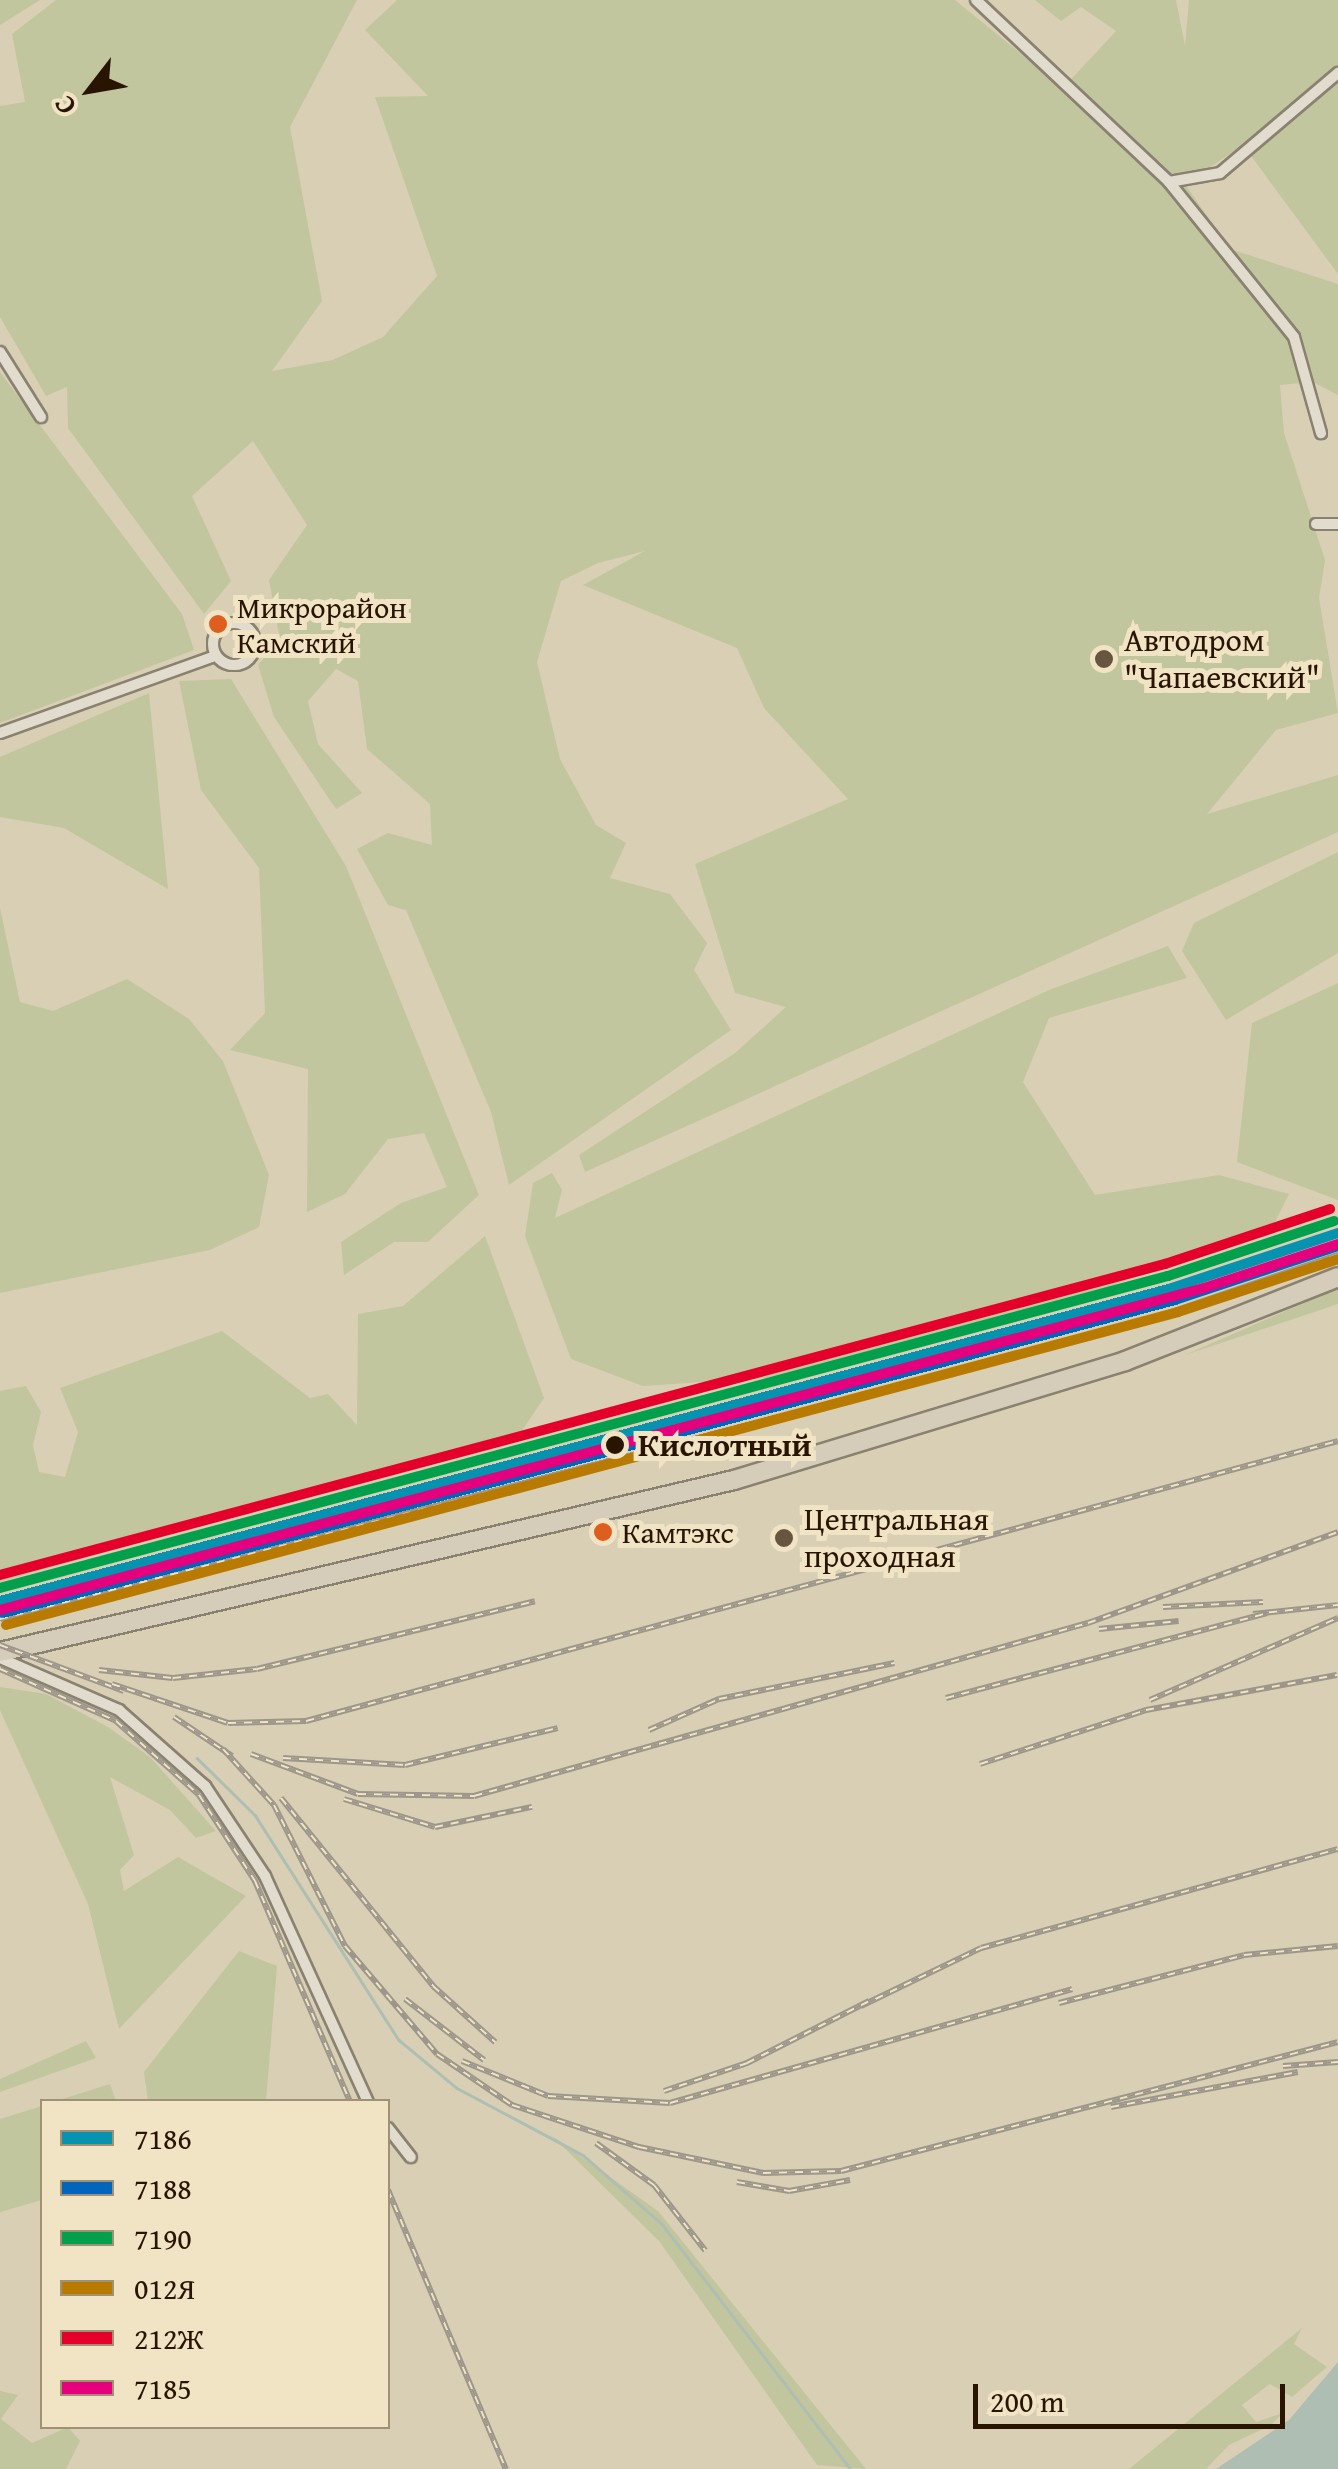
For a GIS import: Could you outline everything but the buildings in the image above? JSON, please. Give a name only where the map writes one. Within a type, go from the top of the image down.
[{"type":"main road","points":[[0,1655],[734,1480],[1125,1360],[1338,1278]]},
{"type":"street","points":[[976,0],[1169,182],[1294,337],[1321,433]]},
{"type":"street","points":[[1169,182],[1220,173],[1338,73]]},
{"type":"street","points":[[0,352],[42,416]]},
{"type":"street","points":[[1316,524],[1338,524]]},
{"type":"street","points":[[0,733],[214,656],[250,656],[253,630],[222,630],[214,656]]},
{"type":"street","points":[[0,1655],[140,1724],[222,1806],[265,1876],[367,2099]]},
{"type":"street","points":[[390,2131],[411,2157]]},
{"type":"green space","points":[[0,0],[40,0],[0,25]]},
{"type":"green space","points":[[56,0],[357,0],[290,127],[322,301],[272,371],[333,360],[383,337],[437,276],[375,97],[428,96],[365,30],[397,0],[955,0],[1063,88],[1116,31],[1081,7],[1061,21],[1035,0],[1176,0],[1185,46],[1189,0],[1338,0],[1338,274],[1243,145],[1185,184],[1230,249],[1338,284],[1338,395],[1313,382],[1280,385],[1284,433],[1325,560],[1319,598],[1338,713],[1276,730],[1207,814],[1338,775],[1338,832],[585,1172],[579,1155],[735,1053],[786,1007],[735,993],[695,864],[848,799],[764,708],[737,648],[583,585],[645,551],[598,563],[561,581],[537,662],[560,759],[596,825],[626,843],[610,878],[670,894],[707,943],[694,970],[731,1030],[509,1185],[491,1112],[406,910],[388,905],[357,849],[388,833],[432,845],[430,804],[367,749],[358,681],[336,669],[308,701],[318,744],[362,793],[336,809],[274,717],[258,665],[280,640],[269,580],[307,525],[253,441],[192,496],[231,581],[204,614],[68,428],[67,387],[46,396],[0,317],[0,106],[25,102],[12,34]]},
{"type":"green space","points":[[0,372],[182,614],[194,650],[0,723]]},
{"type":"green space","points":[[231,679],[346,866],[479,1195],[428,1242],[394,1242],[344,1275],[341,1242],[401,1203],[447,1187],[424,1133],[388,1139],[345,1194],[307,1212],[308,1069],[230,1050],[265,1013],[259,868],[201,790],[179,681]]},
{"type":"green space","points":[[149,693],[168,889],[64,828],[0,817],[0,757]]},
{"type":"green space","points":[[1338,852],[1338,953],[1226,1020],[1182,951],[1194,923]]},
{"type":"green space","points":[[0,908],[20,1002],[53,1011],[127,979],[189,1019],[223,1061],[269,1175],[259,1227],[210,1250],[0,1293]]},
{"type":"green space","points":[[1168,946],[1187,978],[1049,1018],[1023,1082],[1095,1195],[1219,1175],[1289,1194],[1275,1222],[1053,1309],[780,1377],[643,1386],[571,1359],[525,1236],[533,1183],[552,1173],[562,1190],[555,1218],[1049,990]]},
{"type":"green space","points":[[1338,983],[1338,1200],[1237,1162],[1252,1023]]},
{"type":"green space","points":[[485,1236],[544,1398],[519,1435],[0,1582],[0,1391],[26,1386],[41,1412],[33,1445],[39,1472],[65,1477],[78,1432],[60,1388],[222,1331],[310,1398],[328,1394],[357,1425],[358,1314],[403,1306]]},
{"type":"green space","points":[[1338,1288],[1338,1304],[1185,1355]]},
{"type":"green space","points":[[0,1687],[46,1694],[108,1727],[150,1757],[216,1831],[196,1838],[170,1810],[110,1777],[134,1855],[120,1870],[124,1891],[178,1857],[246,1896],[119,2029],[88,1904],[0,1710]]},
{"type":"green space","points":[[239,1951],[277,1966],[266,2099],[148,2099],[144,2072]]},
{"type":"green space","points":[[86,2041],[96,2058],[0,2092],[0,2079]]},
{"type":"green space","points":[[110,2084],[115,2099],[62,2099]]},
{"type":"green space","points":[[40,2107],[40,2201],[0,2212],[0,2119]]},
{"type":"green space","points":[[551,2135],[658,2211],[866,2469],[817,2465],[659,2241]]},
{"type":"green space","points":[[1302,2328],[1294,2344],[1327,2367],[1292,2397],[1270,2384],[1242,2405],[1256,2422],[1283,2413],[1271,2425],[1229,2445],[1206,2469],[1129,2469]]},
{"type":"green space","points":[[0,2391],[18,2395],[1,2419],[32,2443],[64,2429],[70,2429],[80,2441],[66,2469],[0,2469]]},
{"type":"shaded area","points":[[1338,2362],[1338,2469],[1216,2469],[1289,2420]]},
{"type":"waterway","points":[[197,1758],[255,1815],[399,2040],[457,2088],[583,2155],[662,2224],[851,2469]]},
{"type":"railway","points":[[0,1619],[1133,1325],[1338,1255]]},
{"type":"railway","points":[[112,1684],[228,1723],[306,1721],[1338,1441]]},
{"type":"railway","points":[[251,1754],[358,1794],[474,1796],[1088,1623],[1338,1532]]},
{"type":"railway","points":[[99,1670],[173,1678],[257,1669],[535,1601]]},
{"type":"railway","points":[[1163,1607],[1263,1602]]},
{"type":"railway","points":[[1253,1614],[1338,1605]]},
{"type":"railway","points":[[946,1698],[1267,1613]]},
{"type":"railway","points":[[1150,1700],[1338,1618]]},
{"type":"railway","points":[[1099,1629],[1179,1621]]},
{"type":"railway","points":[[0,1645],[124,1691]]},
{"type":"railway","points":[[649,1730],[719,1699],[894,1663]]},
{"type":"railway","points":[[0,1669],[116,1721],[199,1795],[255,1881],[349,2099]]},
{"type":"railway","points":[[980,1764],[1146,1710],[1337,1675]]},
{"type":"railway","points":[[174,1717],[232,1756]]},
{"type":"railway","points":[[283,1758],[405,1765],[558,1728]]},
{"type":"railway","points":[[223,1749],[274,1805],[345,1946],[437,2054],[512,2105],[639,2147],[763,2173],[841,2171],[1338,2042]]},
{"type":"railway","points":[[281,1798],[433,1986],[495,2042]]},
{"type":"railway","points":[[344,1799],[435,1827],[532,1807]]},
{"type":"railway","points":[[861,2006],[981,1948],[1338,1849]]},
{"type":"railway","points":[[1059,2003],[1244,1955],[1338,1946]]},
{"type":"railway","points":[[462,2061],[548,2096],[670,2103],[1072,1989]]},
{"type":"railway","points":[[405,1999],[484,2060]]},
{"type":"railway","points":[[664,2091],[747,2063],[869,2001]]},
{"type":"railway","points":[[1283,2066],[1338,2062]]},
{"type":"railway","points":[[1111,2107],[1298,2072]]},
{"type":"railway","points":[[596,2143],[654,2185],[705,2250]]},
{"type":"railway","points":[[737,2182],[789,2191],[850,2180]]},
{"type":"railway","points":[[390,2195],[506,2469]]},
{"type":"transit line","name":"212Ж","points":[[0,1575],[1165,1264],[1330,1209]]},
{"type":"transit line","name":"7190","points":[[0,1588],[1168,1276],[1334,1221]]},
{"type":"transit line","name":"7186","points":[[0,1601],[1172,1288],[1338,1233]]},
{"type":"transit line","name":"7185","points":[[0,1610],[1204,1288],[1338,1244]]},
{"type":"transit line","name":"7188","points":[[3,1613],[1175,1300],[1338,1246]]},
{"type":"transit line","name":"012Я","points":[[6,1625],[1178,1312],[1338,1259]]},
{"type":"place","name":"Микрорайон Камский","points":[[218,624]]},
{"type":"place","name":"Автодром \"Чапаевский\"","points":[[1104,659]]},
{"type":"place","name":"Кислотный","points":[[615,1445]]},
{"type":"place","name":"Камтэкс","points":[[603,1532]]},
{"type":"place","name":"Центральная проходная","points":[[784,1538]]}]
